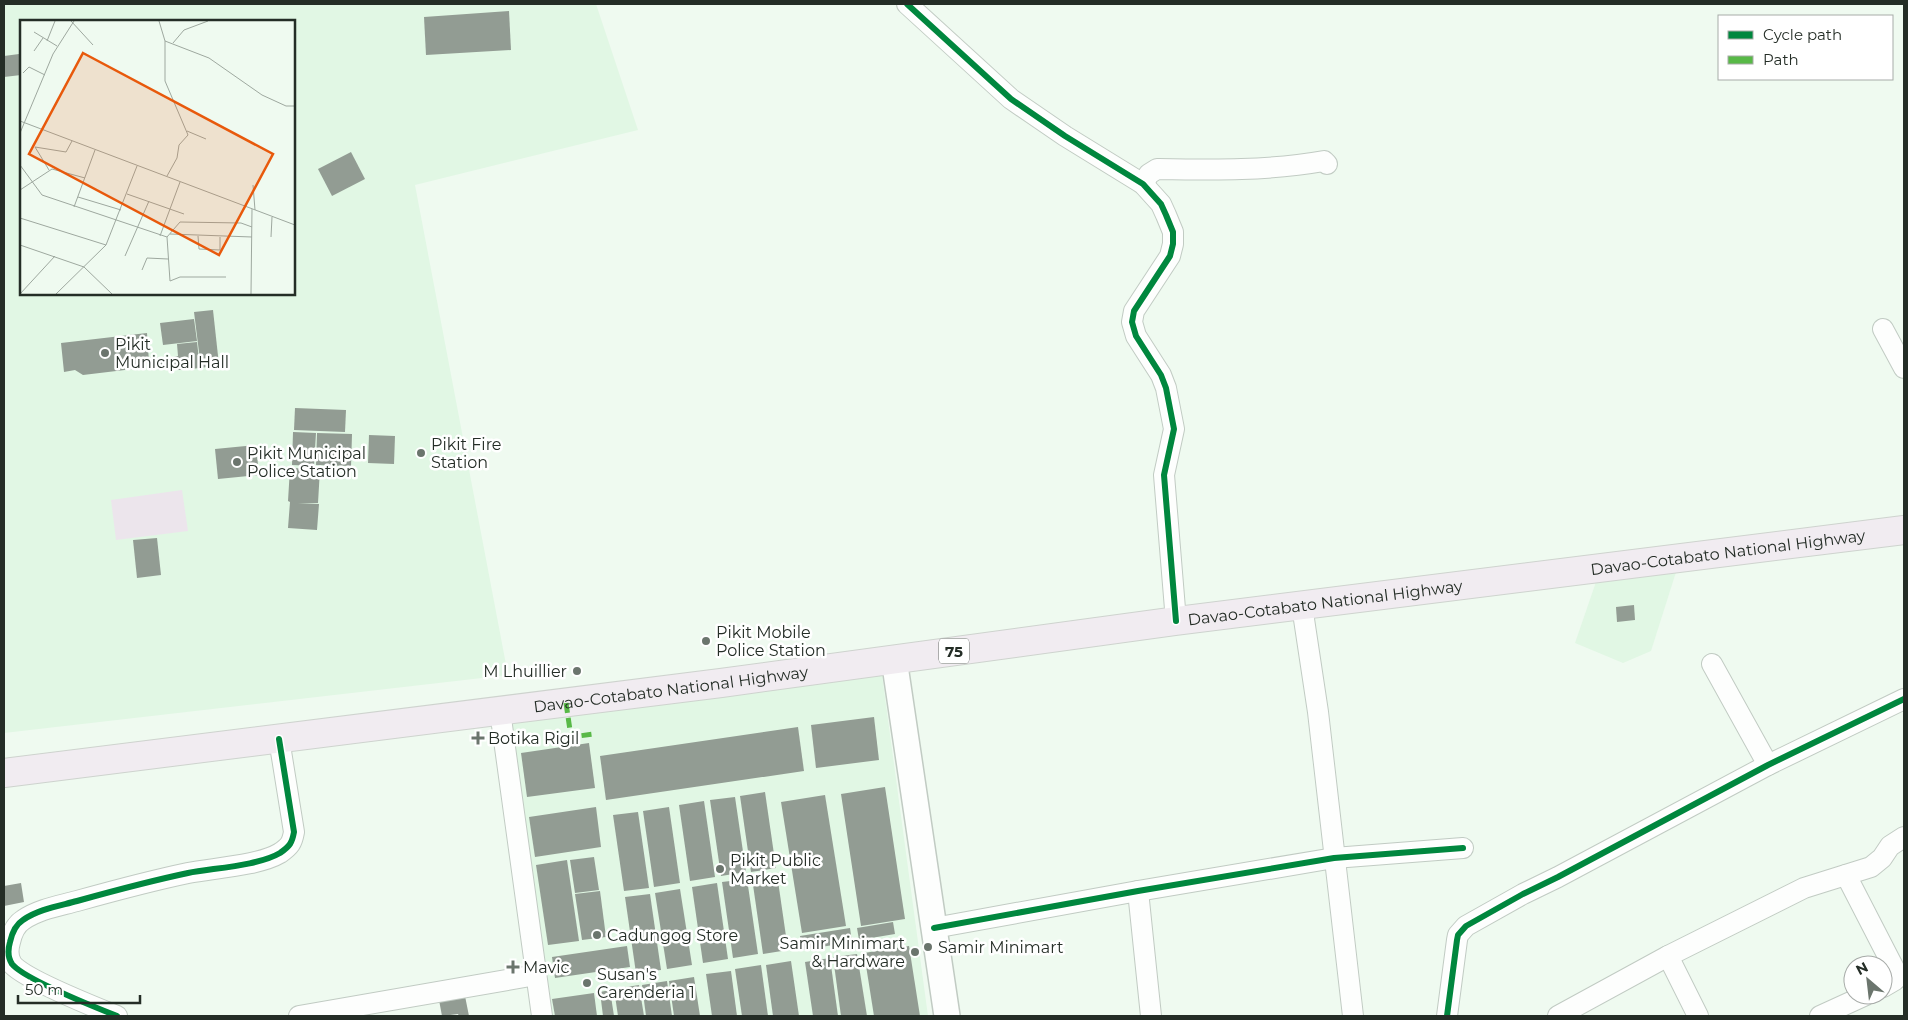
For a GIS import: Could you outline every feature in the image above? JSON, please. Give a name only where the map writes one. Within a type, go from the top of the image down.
[{"type":"highway","name":"Davao-Cotabato National Highway","points":[[4,773],[500,711],[1176,621],[1904,530]]},
{"type":"street","points":[[907,4],[1011,99],[1143,184],[1161,204],[1173,232],[1173,244],[1170,256],[1134,311],[1132,322],[1136,336],[1161,375],[1166,388],[1174,430],[1164,475],[1176,621]]},
{"type":"street","points":[[1143,184],[1149,174],[1157,169],[1232,171],[1290,167],[1324,161],[1328,164]]},
{"type":"street","points":[[1883,329],[1904,368]]},
{"type":"street","points":[[1302,606],[1318,712],[1354,1016]]},
{"type":"street","points":[[894,659],[946,1016]]},
{"type":"street","points":[[1712,664],[1768,765]]},
{"type":"street","points":[[1447,1016],[1458,935],[1466,926],[1768,765],[1904,699]]},
{"type":"street","points":[[500,711],[542,1016]]},
{"type":"street","points":[[118,1016],[35,980],[18,970],[11,962],[8,954],[15,928],[30,915],[56,906],[187,873],[256,862],[279,853],[292,843],[294,832],[279,739]]},
{"type":"street","points":[[1558,1016],[1668,956],[1804,888],[1877,864],[1890,846],[1904,837]]},
{"type":"street","points":[[934,928],[1138,890],[1334,858],[1463,848]]},
{"type":"street","points":[[1846,875],[1886,955]]},
{"type":"street","points":[[1138,890],[1151,1016]]},
{"type":"street","points":[[1668,956],[1698,1016]]},
{"type":"street","points":[[1893,968],[1896,974],[1893,981]]},
{"type":"street","points":[[300,1016],[536,975]]},
{"type":"street","points":[[1820,1016],[1844,1005]]},
{"type":"shaded area","points":[[4,4],[596,4],[638,130],[415,185],[508,675],[4,733]]},
{"type":"shaded area","points":[[182,490],[188,531],[116,540],[111,500]]},
{"type":"shaded area","points":[[1677,569],[1651,651],[1623,663],[1575,643],[1598,576]]},
{"type":"shaded area","name":"Pikit Public Market","points":[[882,675],[928,1016],[553,1016],[511,721]]},
{"type":"building","points":[[509,11],[511,50],[426,55],[424,17]]},
{"type":"building","points":[[19,54],[20,75],[4,77],[4,56]]},
{"type":"building","points":[[351,152],[365,179],[332,196],[318,169]]},
{"type":"building","points":[[213,310],[219,365],[201,368],[194,312]]},
{"type":"building","points":[[194,319],[197,341],[163,345],[160,323]]},
{"type":"building","name":"Pikit Municipal Hall","points":[[147,333],[149,362],[139,363],[133,369],[83,375],[75,370],[64,372],[61,343]]},
{"type":"building","points":[[197,342],[200,368],[158,370],[157,361],[178,356],[177,344]]},
{"type":"building","points":[[295,408],[346,410],[345,432],[294,430]]},
{"type":"building","points":[[293,432],[316,433],[314,466],[292,465]]},
{"type":"building","points":[[317,433],[352,434],[351,466],[316,465]]},
{"type":"building","points":[[369,435],[395,436],[394,464],[368,463]]},
{"type":"building","name":"Pikit Municipal Police Station","points":[[256,445],[259,475],[218,479],[215,449]]},
{"type":"building","points":[[290,468],[320,469],[318,503],[298,503],[319,504],[317,530],[288,528]]},
{"type":"building","points":[[157,538],[161,575],[137,578],[133,540]]},
{"type":"building","points":[[1634,605],[1635,620],[1617,622],[1616,607]]},
{"type":"building","points":[[874,717],[879,760],[816,768],[811,725]]},
{"type":"building","points":[[798,727],[804,771],[606,800],[600,756]]},
{"type":"building","points":[[589,743],[595,788],[527,797],[521,753]]},
{"type":"building","points":[[885,787],[905,919],[861,926],[841,794]]},
{"type":"building","points":[[765,792],[776,868],[751,872],[740,796]]},
{"type":"building","points":[[825,795],[846,926],[802,933],[781,802]]},
{"type":"building","points":[[735,797],[746,872],[721,876],[710,800]]},
{"type":"building","points":[[704,801],[715,877],[690,881],[679,805]]},
{"type":"building","points":[[596,807],[601,847],[535,857],[529,817]]},
{"type":"building","points":[[669,807],[680,883],[654,887],[643,811]]},
{"type":"building","points":[[638,812],[649,888],[624,891],[613,815]]},
{"type":"building","points":[[594,857],[599,890],[575,893],[570,860]]},
{"type":"building","points":[[567,860],[579,941],[548,945],[536,865]]},
{"type":"building","points":[[777,874],[788,950],[763,954],[752,878]]},
{"type":"building","points":[[747,879],[758,954],[733,958],[722,882]]},
{"type":"building","points":[[21,883],[24,902],[4,906],[4,886]]},
{"type":"building","points":[[717,883],[728,959],[703,963],[692,887]]},
{"type":"building","points":[[680,889],[692,965],[667,969],[655,893]]},
{"type":"building","points":[[600,891],[606,937],[582,940],[575,894]]},
{"type":"building","points":[[650,894],[661,970],[636,973],[625,897]]},
{"type":"building","points":[[893,922],[895,934],[859,940],[857,928]]},
{"type":"building","points":[[850,928],[852,942],[802,950],[800,936]]},
{"type":"building","points":[[627,946],[630,967],[555,978],[552,957]]},
{"type":"building","points":[[909,946],[920,1016],[874,1016],[864,953]]},
{"type":"building","points":[[857,954],[867,1016],[841,1016],[833,957]]},
{"type":"building","points":[[830,958],[838,1016],[813,1016],[805,962]]},
{"type":"building","points":[[791,961],[799,1016],[773,1016],[766,965]]},
{"type":"building","points":[[761,965],[768,1016],[742,1016],[735,969]]},
{"type":"building","points":[[731,971],[737,1016],[712,1016],[706,974]]},
{"type":"building","points":[[694,977],[700,1016],[674,1016],[669,981]]},
{"type":"building","points":[[667,981],[672,1016],[646,1016],[642,985]]},
{"type":"building","points":[[639,985],[644,1016],[618,1016],[614,989]]},
{"type":"building","points":[[610,990],[614,1016],[603,1016],[600,992]]},
{"type":"building","points":[[594,993],[597,1016],[555,1016],[552,999]]},
{"type":"building","points":[[465,996],[469,1016],[459,1016],[458,1014],[442,1016],[439,1000]]},
{"type":"marked path","points":[[566,703],[571,737],[594,734]]},
{"type":"cycle path","points":[[907,4],[1011,99],[1065,136],[1143,184],[1161,204],[1166,215],[1173,232],[1170,256],[1134,311],[1132,322],[1136,336],[1161,375],[1166,388],[1174,429],[1164,475],[1176,621]]},
{"type":"cycle path","points":[[1447,1016],[1458,935],[1466,926],[1768,765],[1904,699]]},
{"type":"cycle path","points":[[117,1016],[62,993],[19,970],[12,964],[9,956],[9,945],[14,929],[29,916],[49,908],[174,876],[260,861],[280,853],[290,844],[294,832],[279,739]]},
{"type":"cycle path","points":[[934,928],[1334,858],[1463,848]]},
{"type":"place","name":"Pikit Municipal Hall","points":[[105,353]]},
{"type":"place","name":"Pikit Fire Station","points":[[421,453]]},
{"type":"place","name":"Pikit Municipal Police Station","points":[[237,462]]},
{"type":"place","name":"Pikit Mobile Police Station","points":[[706,641]]},
{"type":"place","name":"M Lhuillier","points":[[577,671]]},
{"type":"place","name":"Botika Rigil","points":[[478,738]]},
{"type":"place","name":"Pikit Public Market","points":[[720,869]]},
{"type":"place","name":"Cadungog Store","points":[[597,935]]},
{"type":"place","name":"Samir Minimart","points":[[928,947]]},
{"type":"place","name":"Samir Minimart & Hardware","points":[[915,952]]},
{"type":"place","name":"Mavic","points":[[513,967]]},
{"type":"place","name":"Susan's Carenderia 1","points":[[587,983]]}]
